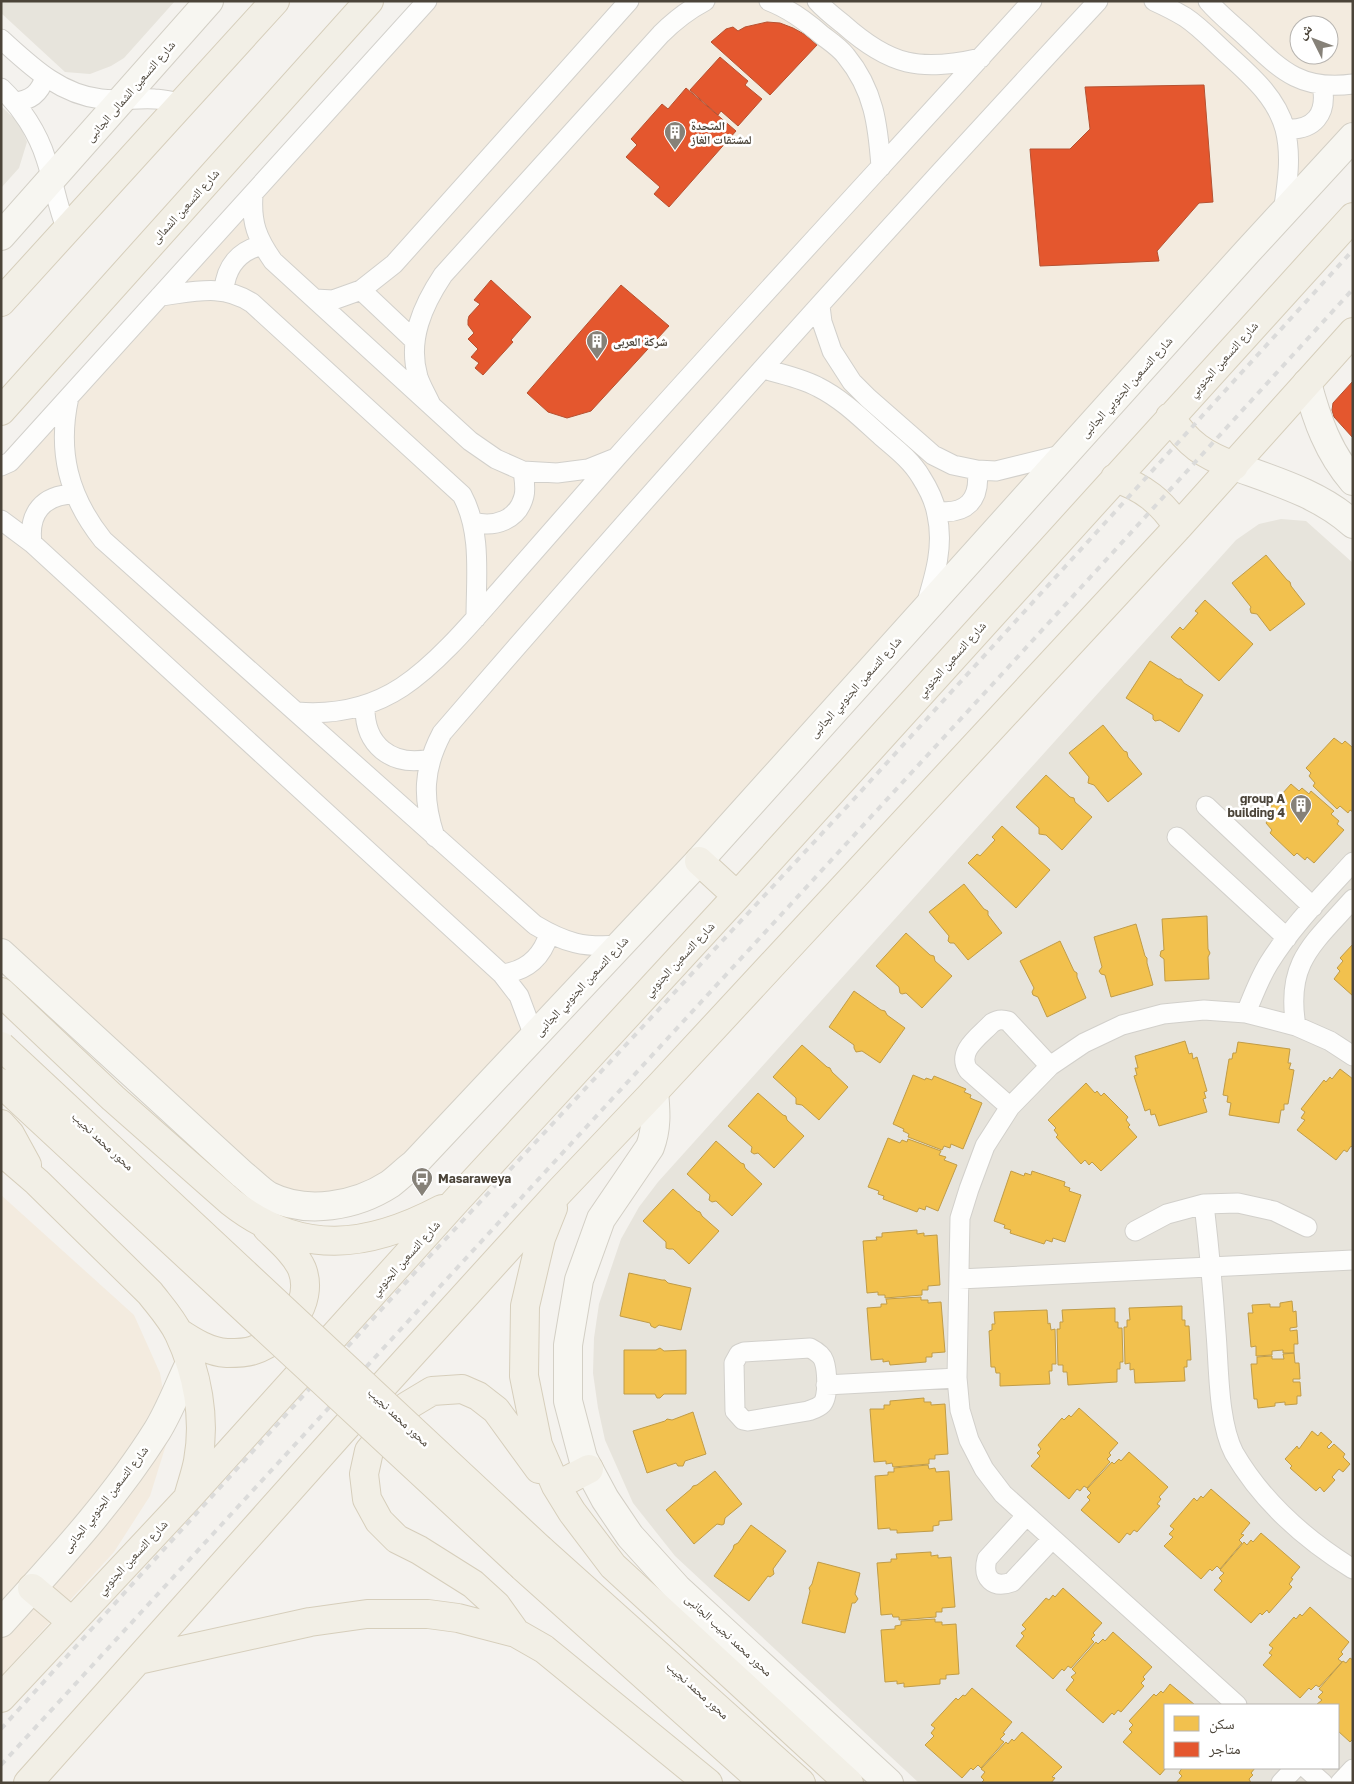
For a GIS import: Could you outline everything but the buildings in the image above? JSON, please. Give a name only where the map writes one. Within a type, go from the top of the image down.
[{"type":"main road","points":[[1,302],[274,1]]},
{"type":"main road","name":"شارع التسعين الشمالى","points":[[1,410],[369,1]]},
{"type":"main road","name":"شارع التسعين الجنوبي","points":[[1,1698],[188,1498],[455,1202],[737,896],[1353,217]]},
{"type":"main road","points":[[28,1783],[342,1430],[559,1192],[1178,527],[1353,332]]},
{"type":"main road","points":[[1170,417],[1181,434],[1196,448],[1214,459],[1234,466]]},
{"type":"main road","points":[[1115,478],[1144,490],[1157,501],[1178,527]]},
{"type":"main road","points":[[699,861],[737,896]]},
{"type":"main road","points":[[1,992],[113,1098],[231,1202],[265,1225],[296,1237],[328,1241],[361,1239],[390,1232],[416,1222],[455,1202]]},
{"type":"main road","points":[[1,1017],[55,1062],[113,1098]]},
{"type":"main road","name":"محور محمد نجيب","points":[[1,1046],[764,1783]]},
{"type":"main road","name":"محور محمد نجيب","points":[[1,1083],[532,1558],[801,1783]]},
{"type":"main road","points":[[1,1124],[10,1134],[37,1182]]},
{"type":"main road","points":[[1,1151],[37,1182],[150,1293],[178,1332],[190,1363],[198,1394],[201,1426],[198,1460],[188,1498]]},
{"type":"main road","points":[[559,1192],[541,1238],[525,1306],[524,1376],[538,1445],[556,1486],[572,1512],[613,1566],[849,1783]]},
{"type":"main road","points":[[178,1332],[201,1346],[226,1353],[253,1351],[273,1341],[289,1325],[301,1306],[305,1288],[302,1269],[291,1253],[265,1225]]},
{"type":"main road","points":[[516,1633],[496,1605],[473,1584],[419,1550],[397,1539],[379,1521],[367,1499],[364,1474],[369,1451],[407,1406],[432,1390],[462,1389],[478,1396],[496,1410],[538,1468],[556,1486]]},
{"type":"main road","points":[[556,1486],[589,1469]]},
{"type":"main road","points":[[32,1588],[72,1622]]},
{"type":"main road","points":[[138,1660],[310,1622],[368,1614],[435,1615],[487,1624],[516,1633],[544,1649],[708,1783]]},
{"type":"street","name":"شارع التسعين الشمالى الجانبى","points":[[1,236],[209,1]]},
{"type":"street","points":[[1,466],[10,462],[427,1]]},
{"type":"street","points":[[315,299],[333,300],[360,290],[394,264],[629,1]]},
{"type":"street","points":[[431,405],[418,377],[414,355],[415,341],[417,326],[427,299],[443,275],[661,34],[690,8],[705,1]]},
{"type":"street","points":[[769,1],[803,19],[845,55],[857,70],[873,106],[878,125],[881,167]]},
{"type":"street","points":[[817,1],[859,39],[877,51],[896,60],[917,65],[938,66],[981,58]]},
{"type":"street","points":[[297,712],[331,713],[365,706],[404,686],[436,659],[476,618],[617,457],[1032,1]]},
{"type":"street","points":[[435,837],[426,805],[426,788],[430,760],[442,732],[596,554],[1001,105],[1098,1]]},
{"type":"street","points":[[1154,1],[1186,18],[1201,30],[1256,81],[1268,95],[1285,128],[1290,156],[1283,213]]},
{"type":"street","points":[[1208,1],[1275,65],[1290,74],[1305,82],[1322,86],[1353,84]]},
{"type":"street","points":[[1,39],[45,77],[81,95],[121,100],[156,98],[181,104]]},
{"type":"street","points":[[14,102],[28,100],[34,96],[40,90],[45,77]]},
{"type":"street","points":[[1285,128],[1296,130],[1308,126],[1317,119],[1323,109],[1324,97],[1322,86]]},
{"type":"street","points":[[1,88],[14,102],[33,130],[47,160],[58,208],[66,230]]},
{"type":"street","name":"شارع التسعين الجنوبي الجانبى","points":[[1,953],[242,1174],[269,1196],[301,1206],[333,1206],[363,1198],[390,1184],[414,1164],[699,861],[1353,137]]},
{"type":"street","points":[[253,195],[253,223],[262,245],[273,261],[470,442],[496,459],[524,471],[557,473],[588,469],[617,457]]},
{"type":"street","points":[[224,290],[227,272],[238,257],[253,247],[262,245]]},
{"type":"street","points":[[160,296],[224,290],[252,303],[462,495],[469,508],[476,544],[476,618]]},
{"type":"street","points":[[360,290],[415,341]]},
{"type":"street","points":[[820,306],[822,322],[832,351],[852,382],[934,455],[953,465],[977,470],[996,471],[1065,454]]},
{"type":"street","points":[[763,369],[801,380],[832,394],[906,458],[921,476],[936,511],[940,539],[938,561],[923,611]]},
{"type":"street","points":[[1307,383],[1321,431],[1339,462],[1353,481]]},
{"type":"street","points":[[69,397],[65,421],[65,462],[74,494],[91,526],[102,540],[535,926],[549,934],[578,944],[596,947],[619,945]]},
{"type":"street","points":[[1234,466],[1305,493],[1325,503],[1353,524]]},
{"type":"street","points":[[936,511],[951,513],[964,508],[974,498],[979,484],[977,470]]},
{"type":"street","points":[[473,522],[484,525],[496,524],[506,520],[515,513],[521,504],[524,494],[524,471]]},
{"type":"street","points":[[32,544],[30,532],[36,512],[53,497],[63,494],[74,494]]},
{"type":"street","points":[[1,520],[32,544],[502,974],[519,996],[534,1036]]},
{"type":"street","points":[[365,706],[366,726],[370,735],[383,751],[400,760],[410,762],[430,760]]},
{"type":"street","points":[[1206,806],[1313,907]]},
{"type":"street","points":[[1177,837],[1287,938]]},
{"type":"street","points":[[1246,1013],[1260,979],[1287,938],[1353,862]]},
{"type":"street","points":[[1296,1026],[1293,1006],[1294,986],[1299,967],[1308,950],[1353,899]]},
{"type":"street","points":[[502,974],[520,970],[536,959],[549,934]]},
{"type":"street","points":[[1236,1704],[1026,1516],[1003,1494],[984,1469],[969,1440],[962,1417],[957,1378],[960,1218],[985,1146],[1010,1107],[1050,1066],[1084,1043],[1130,1023],[1163,1014],[1204,1010],[1246,1013],[1296,1026],[1330,1041],[1353,1056]]},
{"type":"street","points":[[1010,1107],[968,1070],[964,1064],[964,1056],[967,1050],[992,1023],[1003,1019],[1008,1021],[1050,1066]]},
{"type":"street","points":[[589,1469],[583,1458],[568,1401],[568,1345],[580,1280],[601,1219],[647,1151],[654,1137],[657,1117],[654,1092]]},
{"type":"street","points":[[1135,1231],[1167,1214],[1204,1204],[1238,1203],[1274,1211],[1307,1226]]},
{"type":"street","points":[[1204,1204],[1211,1267],[1222,1417],[1234,1452],[1278,1510],[1305,1536],[1353,1569]]},
{"type":"street","points":[[959,1279],[1353,1260]]},
{"type":"street","points":[[810,1348],[816,1351],[824,1362],[826,1385],[827,1395],[823,1403],[816,1408],[748,1421],[742,1420],[735,1411],[734,1363],[739,1354],[744,1352],[810,1348]]},
{"type":"street","name":"شارع التسعين الجنوبي الجانبى","points":[[1,1622],[79,1537],[121,1482],[158,1430],[190,1363]]},
{"type":"street","points":[[826,1385],[957,1378]]},
{"type":"street","name":"محور محمد نجيب الجانبى","points":[[589,1469],[605,1499],[630,1536],[677,1588],[889,1783]]},
{"type":"street","points":[[1026,1516],[987,1559],[985,1568],[987,1577],[994,1583],[1003,1585],[1012,1582],[1052,1539]]},
{"type":"street","points":[[1340,1783],[1353,1768]]},
{"type":"street","points":[[1281,1783],[1294,1769]]},
{"type":"shaded area","points":[[1,1],[175,1],[124,58],[111,66],[90,74],[65,72],[1,13]]},
{"type":"shaded area","points":[[426,1],[1353,1],[1353,126],[399,1169],[345,1207],[270,1188],[1,945],[1,460]]},
{"type":"shaded area","points":[[1,106],[19,123],[27,142],[19,168],[1,188]]},
{"type":"shaded area","points":[[1281,519],[1306,521],[1353,563],[1353,1783],[919,1783],[675,1556],[633,1503],[605,1440],[598,1408],[593,1373],[594,1338],[599,1304],[621,1239],[639,1207],[658,1182],[1236,540],[1259,524]]},
{"type":"shaded area","points":[[1,1195],[134,1315],[160,1373],[170,1432],[150,1496],[114,1552],[1,1676]]},
{"type":"railway","points":[[1,1729],[429,1257],[854,799],[1353,250]]},
{"type":"railway","points":[[1,1765],[1353,289]]},
{"type":"place","name":"المتحدة لمشتقات الغاز","points":[[675,151]]},
{"type":"place","name":"شركة العربى","points":[[597,360]]},
{"type":"place","name":"group A building 4","points":[[1301,824]]},
{"type":"place","name":"Masaraweya","points":[[422,1197]]}]
